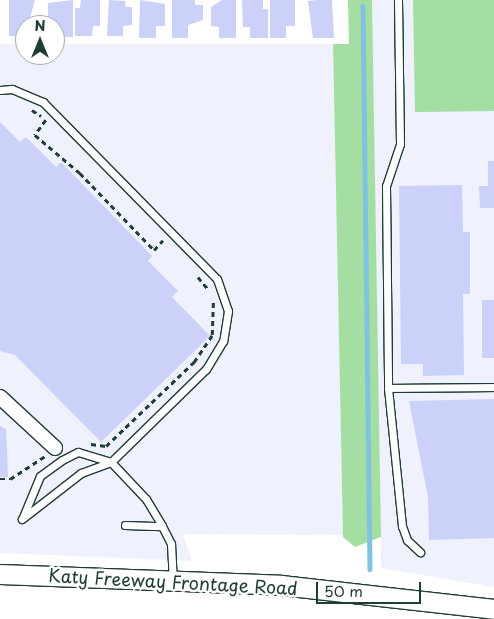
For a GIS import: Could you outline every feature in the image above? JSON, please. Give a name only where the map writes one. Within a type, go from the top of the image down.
[{"type":"main road","name":"Katy Freeway Frontage Road","points":[[0,574],[173,579],[415,597],[494,609]]},
{"type":"street","points":[[0,397],[55,448]]},
{"type":"lane","points":[[398,0],[400,144],[386,186],[388,388],[402,526],[407,540],[420,552]]},
{"type":"lane","points":[[0,90],[12,89],[43,102],[217,280],[228,311],[223,341],[206,369],[111,462],[81,473],[22,520],[40,476],[62,460],[78,452],[111,462],[146,499],[162,526],[171,544],[173,579]]},
{"type":"lane","points":[[388,388],[494,387]]},
{"type":"lane","points":[[125,525],[162,526]]},
{"type":"path","points":[[29,108],[47,122],[35,135],[80,173],[154,250],[163,240],[169,246]]},
{"type":"path","points":[[84,443],[106,446],[205,348],[212,335],[213,301],[192,269]]},
{"type":"path","points":[[0,479],[10,479],[55,448]]},
{"type":"shaded area","points":[[372,0],[494,0],[494,587],[381,568]]},
{"type":"shaded area","points":[[0,44],[15,44],[15,65],[65,65],[65,44],[333,44],[343,535],[183,534],[192,561],[0,553]]},
{"type":"green space","points":[[348,0],[372,0],[381,537],[355,547],[343,537],[333,44],[349,44]]},
{"type":"green space","points":[[413,0],[494,0],[494,111],[415,112]]},
{"type":"building","points":[[9,0],[35,0],[31,15],[15,15],[15,36],[9,36]]},
{"type":"building","points":[[73,0],[73,37],[65,37],[65,15],[48,15],[48,3]]},
{"type":"building","points":[[81,0],[100,0],[100,26],[93,26],[92,36],[75,36],[75,8],[80,8]]},
{"type":"building","points":[[109,0],[125,1],[126,7],[132,7],[132,25],[123,26],[123,36],[107,36]]},
{"type":"building","points":[[140,0],[165,4],[165,26],[156,26],[156,38],[139,38]]},
{"type":"building","points":[[172,0],[195,0],[195,5],[203,5],[203,20],[188,25],[188,38],[172,38]]},
{"type":"building","points":[[222,0],[236,0],[236,38],[219,38],[219,27],[211,26],[211,7]]},
{"type":"building","points":[[242,0],[263,0],[263,9],[268,9],[268,38],[250,38],[250,27],[243,27]]},
{"type":"building","points":[[270,0],[295,0],[295,26],[286,26],[286,38],[270,38]]},
{"type":"building","points":[[332,0],[334,38],[313,38],[308,1]]},
{"type":"building","points":[[0,122],[20,142],[26,137],[56,167],[61,162],[152,256],[148,261],[178,291],[172,297],[210,336],[101,442],[15,355],[0,351]]},
{"type":"building","points":[[488,161],[494,161],[494,208],[480,208],[479,186],[488,186]]},
{"type":"building","points":[[462,185],[463,232],[470,232],[470,294],[463,294],[464,375],[423,376],[423,364],[401,364],[399,186]]},
{"type":"building","points":[[482,300],[494,300],[494,358],[482,358]]},
{"type":"building","points":[[494,399],[494,538],[429,540],[428,497],[409,401]]},
{"type":"building","points":[[0,426],[6,429],[8,477],[0,477]]},
{"type":"waterway","points":[[363,6],[370,569]]}]
